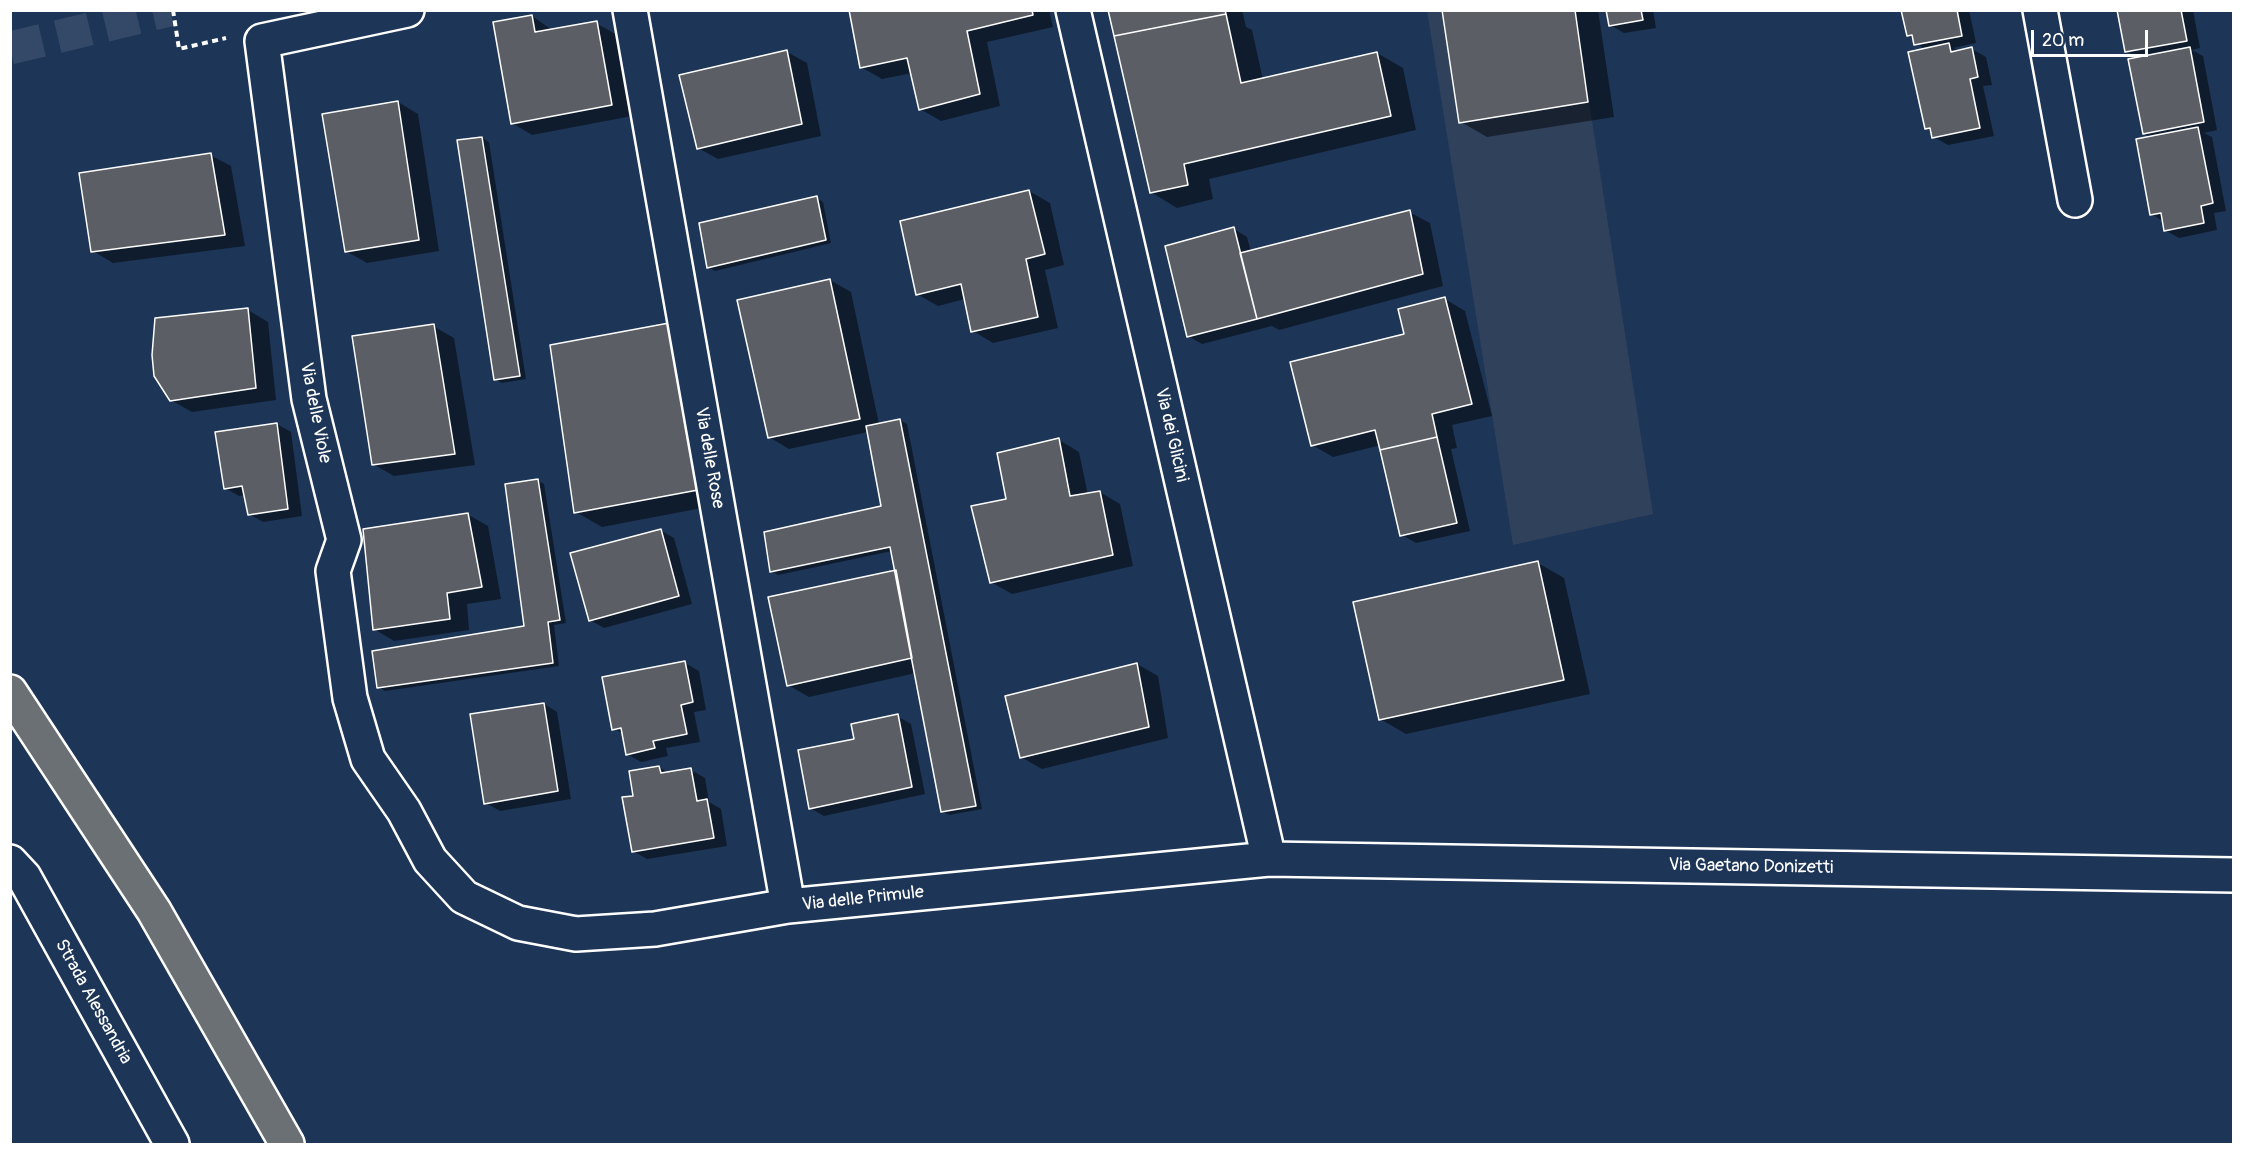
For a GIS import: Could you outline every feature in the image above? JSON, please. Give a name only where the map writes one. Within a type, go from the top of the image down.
[{"type":"highway","points":[[10,692],[154,911],[287,1144]]},
{"type":"street","points":[[262,41],[407,10]]},
{"type":"street","name":"Via delle Rose","points":[[630,10],[788,906]]},
{"type":"street","name":"Via dei Glicini","points":[[1072,10],[1269,859]]},
{"type":"street","points":[[2040,10],[2075,200]]},
{"type":"street","name":"Via delle Viole","points":[[262,41],[309,399],[344,540],[333,570],[351,698],[368,759],[404,811],[430,860],[465,897]]},
{"type":"street","name":"Via delle Primule","points":[[465,897],[518,922],[576,934],[655,930],[788,906],[1269,859]]},
{"type":"street","name":"Via Gaetano Donizetti","points":[[1269,859],[2234,875]]},
{"type":"street","name":"Strada Alessandria","points":[[10,862],[24,877],[172,1144]]},
{"type":"path","points":[[173,10],[179,49],[233,36],[262,41]]},
{"type":"shaded area","points":[[1427,11],[1575,11],[1653,514],[1513,545]]},
{"type":"building","points":[[849,10],[1032,10],[1033,15],[967,31],[980,94],[919,110],[907,58],[860,68]]},
{"type":"building","points":[[1108,10],[1225,10],[1226,14],[1114,36]]},
{"type":"building","points":[[1442,10],[1575,10],[1588,102],[1459,123]]},
{"type":"building","points":[[1606,10],[1641,10],[1643,20],[1609,26]]},
{"type":"building","points":[[1901,10],[1957,10],[1962,36],[1914,45],[1912,35],[1907,36]]},
{"type":"building","points":[[2117,10],[2181,10],[2187,41],[2125,52]]},
{"type":"building","points":[[1226,14],[1241,83],[1377,52],[1391,116],[1184,164],[1188,185],[1150,193],[1114,36]]},
{"type":"building","points":[[532,15],[535,32],[597,21],[612,105],[511,124],[493,22]]},
{"type":"building","points":[[1949,43],[1951,52],[1972,47],[1978,77],[1970,79],[1980,128],[1932,138],[1930,128],[1925,129],[1908,52]]},
{"type":"building","points":[[2190,47],[2204,122],[2143,134],[2128,59]]},
{"type":"building","points":[[787,50],[802,124],[697,149],[679,75]]},
{"type":"building","points":[[398,101],[419,240],[345,252],[322,114]]},
{"type":"building","points":[[2198,127],[2213,203],[2201,206],[2204,223],[2164,231],[2161,213],[2150,215],[2136,139]]},
{"type":"building","points":[[482,137],[520,376],[494,380],[457,140]]},
{"type":"building","points":[[211,153],[225,235],[91,252],[79,173]]},
{"type":"building","points":[[1029,190],[1045,254],[1026,259],[1038,317],[971,332],[961,284],[916,295],[900,221]]},
{"type":"building","points":[[817,196],[826,240],[707,268],[699,223]]},
{"type":"building","points":[[1410,210],[1423,274],[1257,319],[1240,253]]},
{"type":"building","points":[[1234,227],[1257,319],[1187,337],[1165,246]]},
{"type":"building","points":[[830,279],[860,419],[768,438],[737,300]]},
{"type":"building","points":[[1445,297],[1472,404],[1432,414],[1437,437],[1380,450],[1375,430],[1311,446],[1290,362],[1404,334],[1398,309]]},
{"type":"building","points":[[248,308],[256,388],[170,401],[154,376],[152,355],[155,318]]},
{"type":"building","points":[[669,323],[698,490],[574,513],[550,345]]},
{"type":"building","points":[[434,324],[455,454],[372,465],[352,336]]},
{"type":"building","points":[[900,419],[976,806],[941,812],[890,547],[770,572],[764,532],[881,506],[866,426]]},
{"type":"building","points":[[277,423],[288,509],[248,515],[242,486],[224,489],[215,432]]},
{"type":"building","points":[[1437,437],[1457,523],[1400,536],[1380,450]]},
{"type":"building","points":[[1059,438],[1070,496],[1100,491],[1113,555],[990,583],[971,506],[1006,499],[997,453]]},
{"type":"building","points":[[538,479],[560,620],[548,622],[553,663],[377,688],[372,651],[524,626],[505,484]]},
{"type":"building","points":[[468,513],[482,587],[447,593],[450,619],[373,630],[363,529]]},
{"type":"building","points":[[661,529],[679,596],[589,621],[570,553]]},
{"type":"building","points":[[1538,561],[1564,680],[1379,720],[1353,602]]},
{"type":"building","points":[[896,570],[912,658],[787,686],[768,597]]},
{"type":"building","points":[[685,661],[693,702],[681,705],[687,734],[653,741],[655,748],[626,755],[621,728],[612,730],[602,677]]},
{"type":"building","points":[[1137,663],[1149,727],[1020,758],[1005,696]]},
{"type":"building","points":[[544,703],[558,791],[484,804],[470,714]]},
{"type":"building","points":[[898,714],[912,787],[809,809],[798,750],[854,739],[851,724]]},
{"type":"building","points":[[659,766],[661,773],[691,768],[697,801],[707,799],[714,838],[632,852],[622,797],[633,796],[629,771]]},
{"type":"tunnel","points":[[10,48],[170,10]]}]
